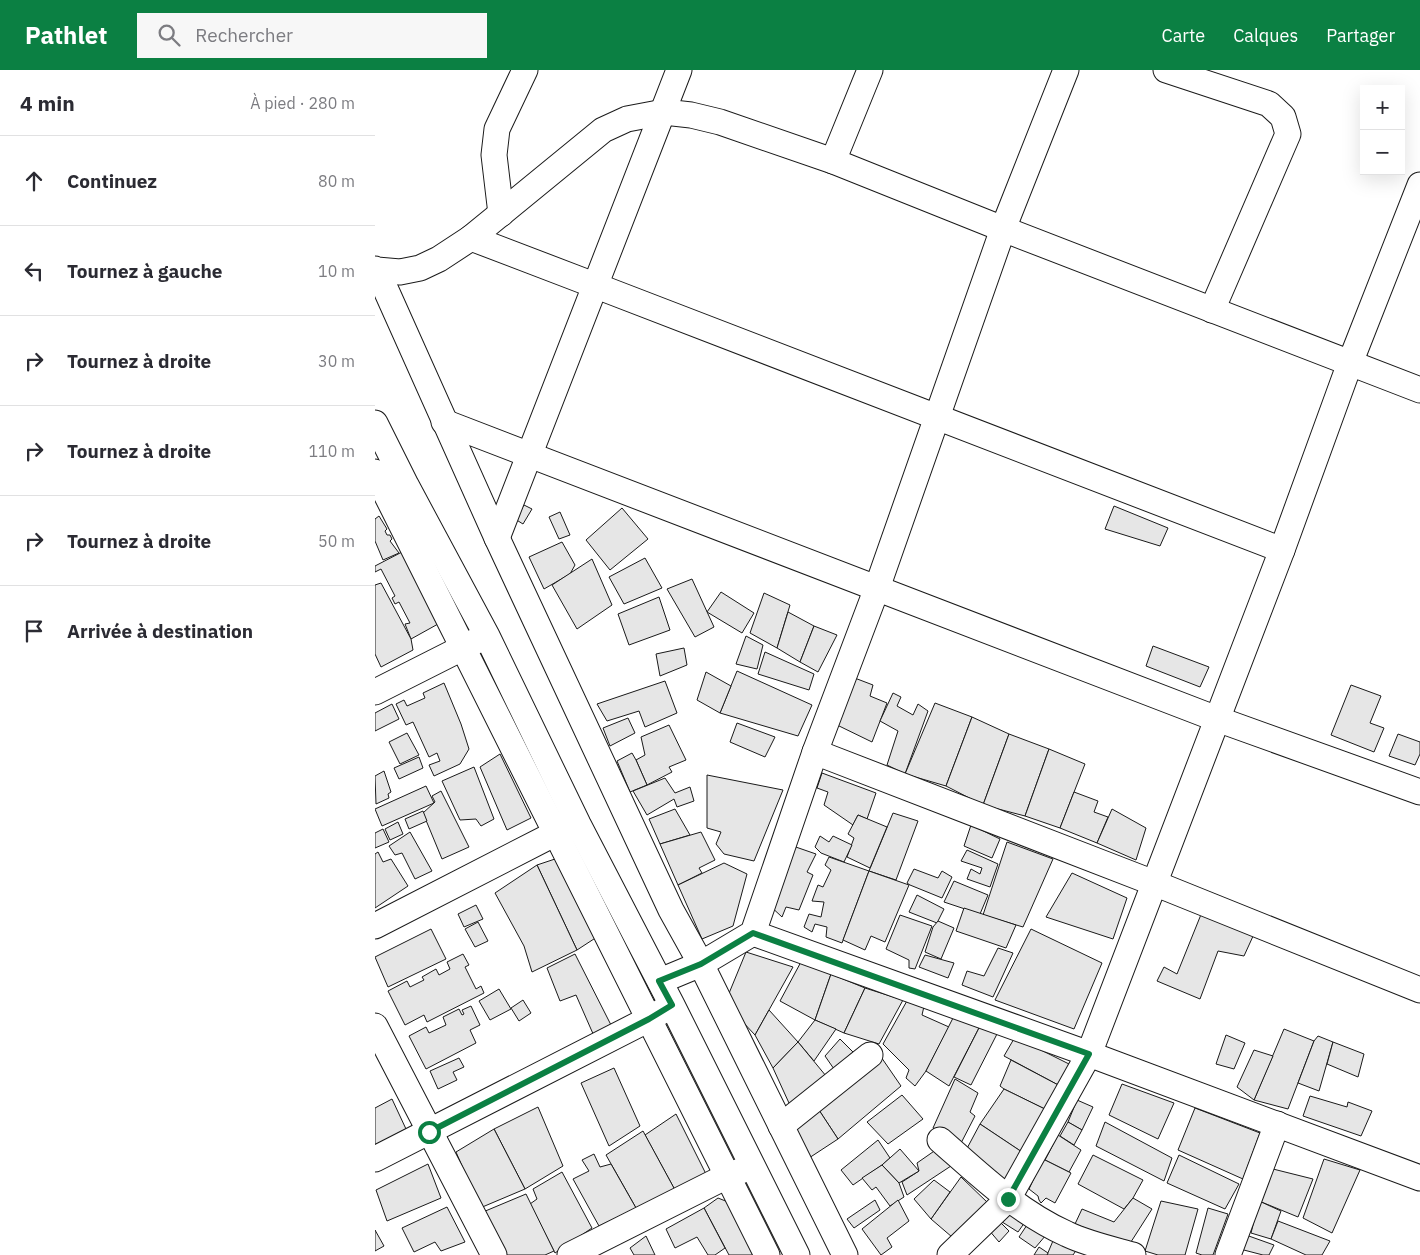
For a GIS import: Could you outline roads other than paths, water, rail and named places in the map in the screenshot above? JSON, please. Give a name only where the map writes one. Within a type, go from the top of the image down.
[{"type":"street","points":[[501,214],[494,156],[497,129],[525,70]]},
{"type":"street","points":[[497,538],[679,70]]},
{"type":"street","points":[[833,161],[870,70]]},
{"type":"street","points":[[659,981],[701,964],[753,933],[815,752],[877,588],[1003,230],[1066,70]]},
{"type":"street","points":[[1166,70],[1269,104],[1283,117],[1288,134],[1212,310]]},
{"type":"street","points":[[376,270],[400,272],[420,268],[439,259],[471,238],[603,130],[627,119],[664,112],[691,115],[720,122],[833,161],[1003,230],[1420,390]]},
{"type":"street","points":[[957,1253],[1008,1199],[1089,1054],[1282,550],[1350,363],[1420,185]]},
{"type":"street","points":[[471,238],[1282,550]]},
{"type":"street","points":[[376,270],[409,339],[444,422],[497,538],[671,910],[701,964],[845,1255]]},
{"type":"street","points":[[444,422],[1217,719],[1420,792]]},
{"type":"street","points":[[378,437],[487,636],[567,829],[649,1019],[767,1255]]},
{"type":"street","points":[[375,472],[462,647],[567,829],[672,1005],[797,1255]]},
{"type":"street","points":[[375,692],[487,636]]},
{"type":"street","points":[[815,752],[1154,883],[1420,990]]},
{"type":"street","points":[[375,926],[567,829]]},
{"type":"street","points":[[753,933],[1089,1054],[1420,1178]]},
{"type":"street","points":[[375,1159],[649,1019],[672,1005]]},
{"type":"street","points":[[375,1026],[494,1255]]},
{"type":"street","points":[[781,1126],[870,1054]]},
{"type":"street","points":[[1228,1255],[1277,1124]]},
{"type":"street","points":[[940,1140],[1008,1199],[1037,1218],[1066,1234],[1095,1246],[1133,1255]]},
{"type":"street","points":[[571,1255],[727,1176],[753,1166]]}]
